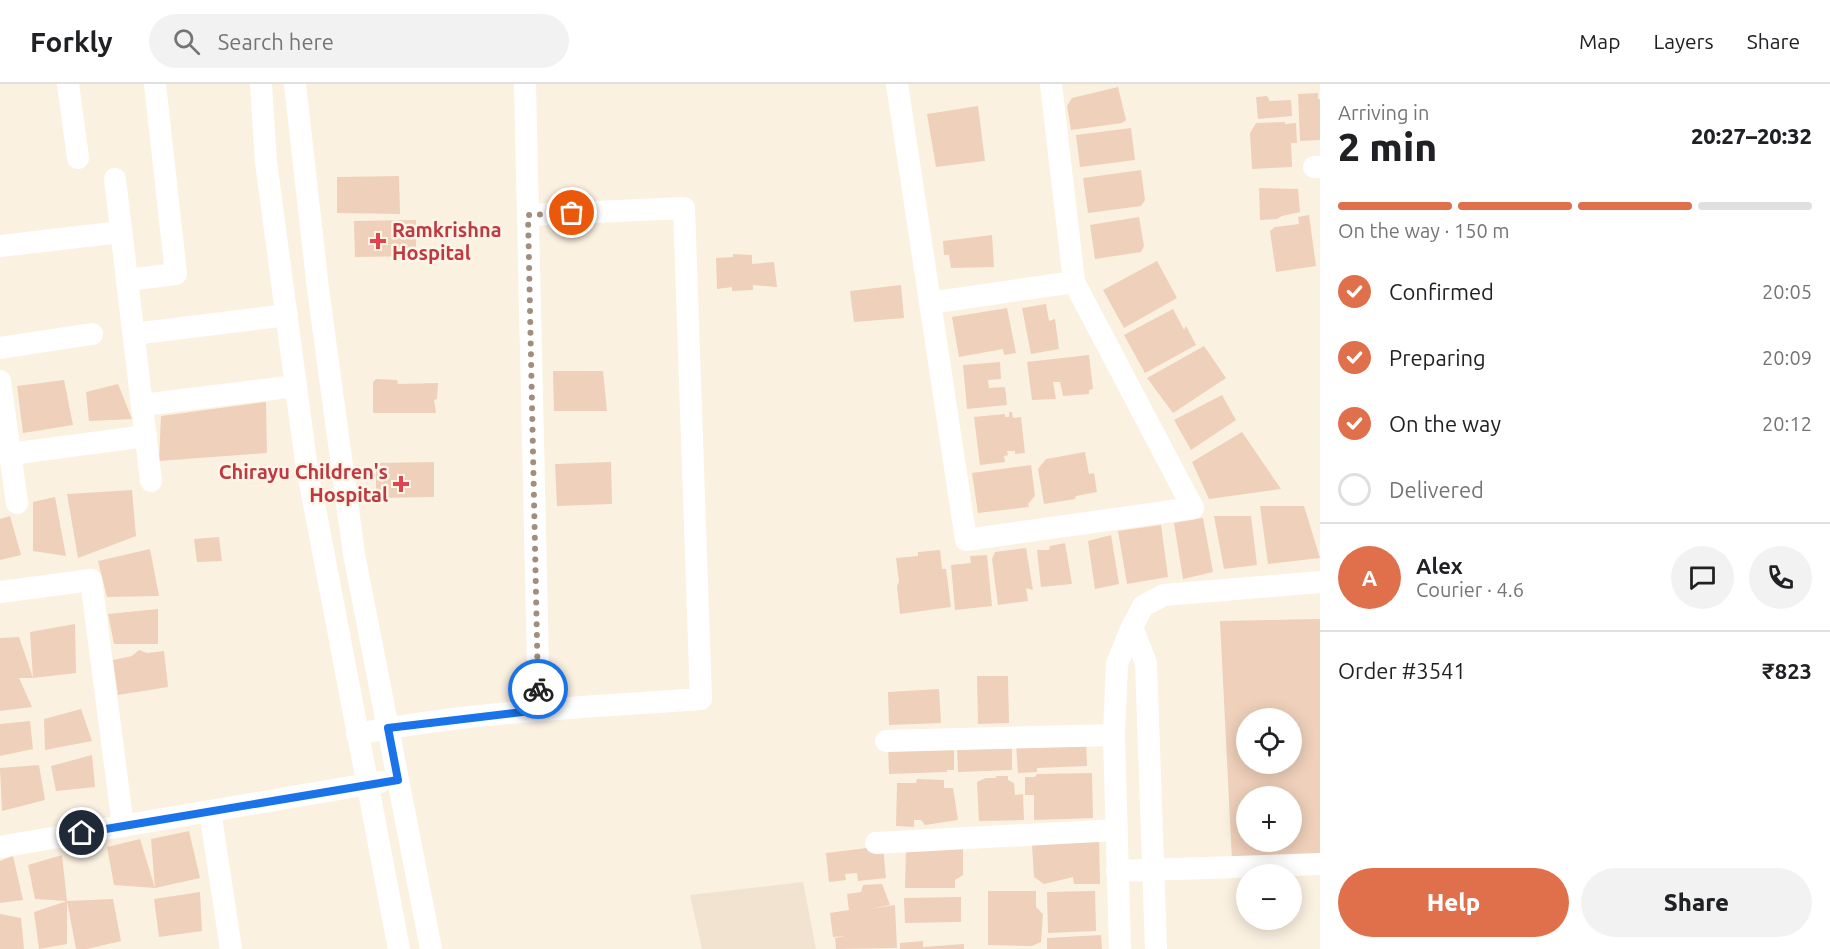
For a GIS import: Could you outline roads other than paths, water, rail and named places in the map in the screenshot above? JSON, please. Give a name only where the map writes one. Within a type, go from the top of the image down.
[{"type":"street","points":[[68,84],[78,158]]},
{"type":"street","points":[[127,280],[177,274],[155,84]]},
{"type":"street","points":[[261,84],[267,162],[306,462],[399,949]]},
{"type":"street","points":[[295,84],[318,289],[354,554],[431,949]]},
{"type":"street","points":[[525,84],[539,710]]},
{"type":"street","points":[[897,84],[966,540],[1193,508],[1074,282],[1051,84]]},
{"type":"street","points":[[115,179],[152,481]]},
{"type":"street","points":[[357,734],[388,728],[539,710],[701,699],[684,208],[528,215]]},
{"type":"street","points":[[0,246],[121,232]]},
{"type":"street","points":[[930,303],[1074,282]]},
{"type":"street","points":[[134,334],[287,315]]},
{"type":"street","points":[[0,348],[92,334]]},
{"type":"street","points":[[0,381],[17,503]]},
{"type":"street","points":[[142,405],[296,386]]},
{"type":"street","points":[[10,454],[146,436]]},
{"type":"street","points":[[0,592],[91,580],[123,826]]},
{"type":"street","points":[[1120,949],[1113,735],[1116,664],[1143,606],[1164,595],[1320,582]]},
{"type":"street","points":[[1132,627],[1146,663],[1156,949]]},
{"type":"street","points":[[886,741],[1113,735]]},
{"type":"street","points":[[0,847],[398,780]]},
{"type":"street","points":[[210,811],[231,949]]},
{"type":"street","points":[[876,843],[1116,830]]},
{"type":"street","points":[[1117,871],[1320,864]]},
{"type":"place","name":"Ramkrishna Hospital","points":[[378,241]]},
{"type":"place","name":"Chirayu Children's Hospital","points":[[401,484]]}]
